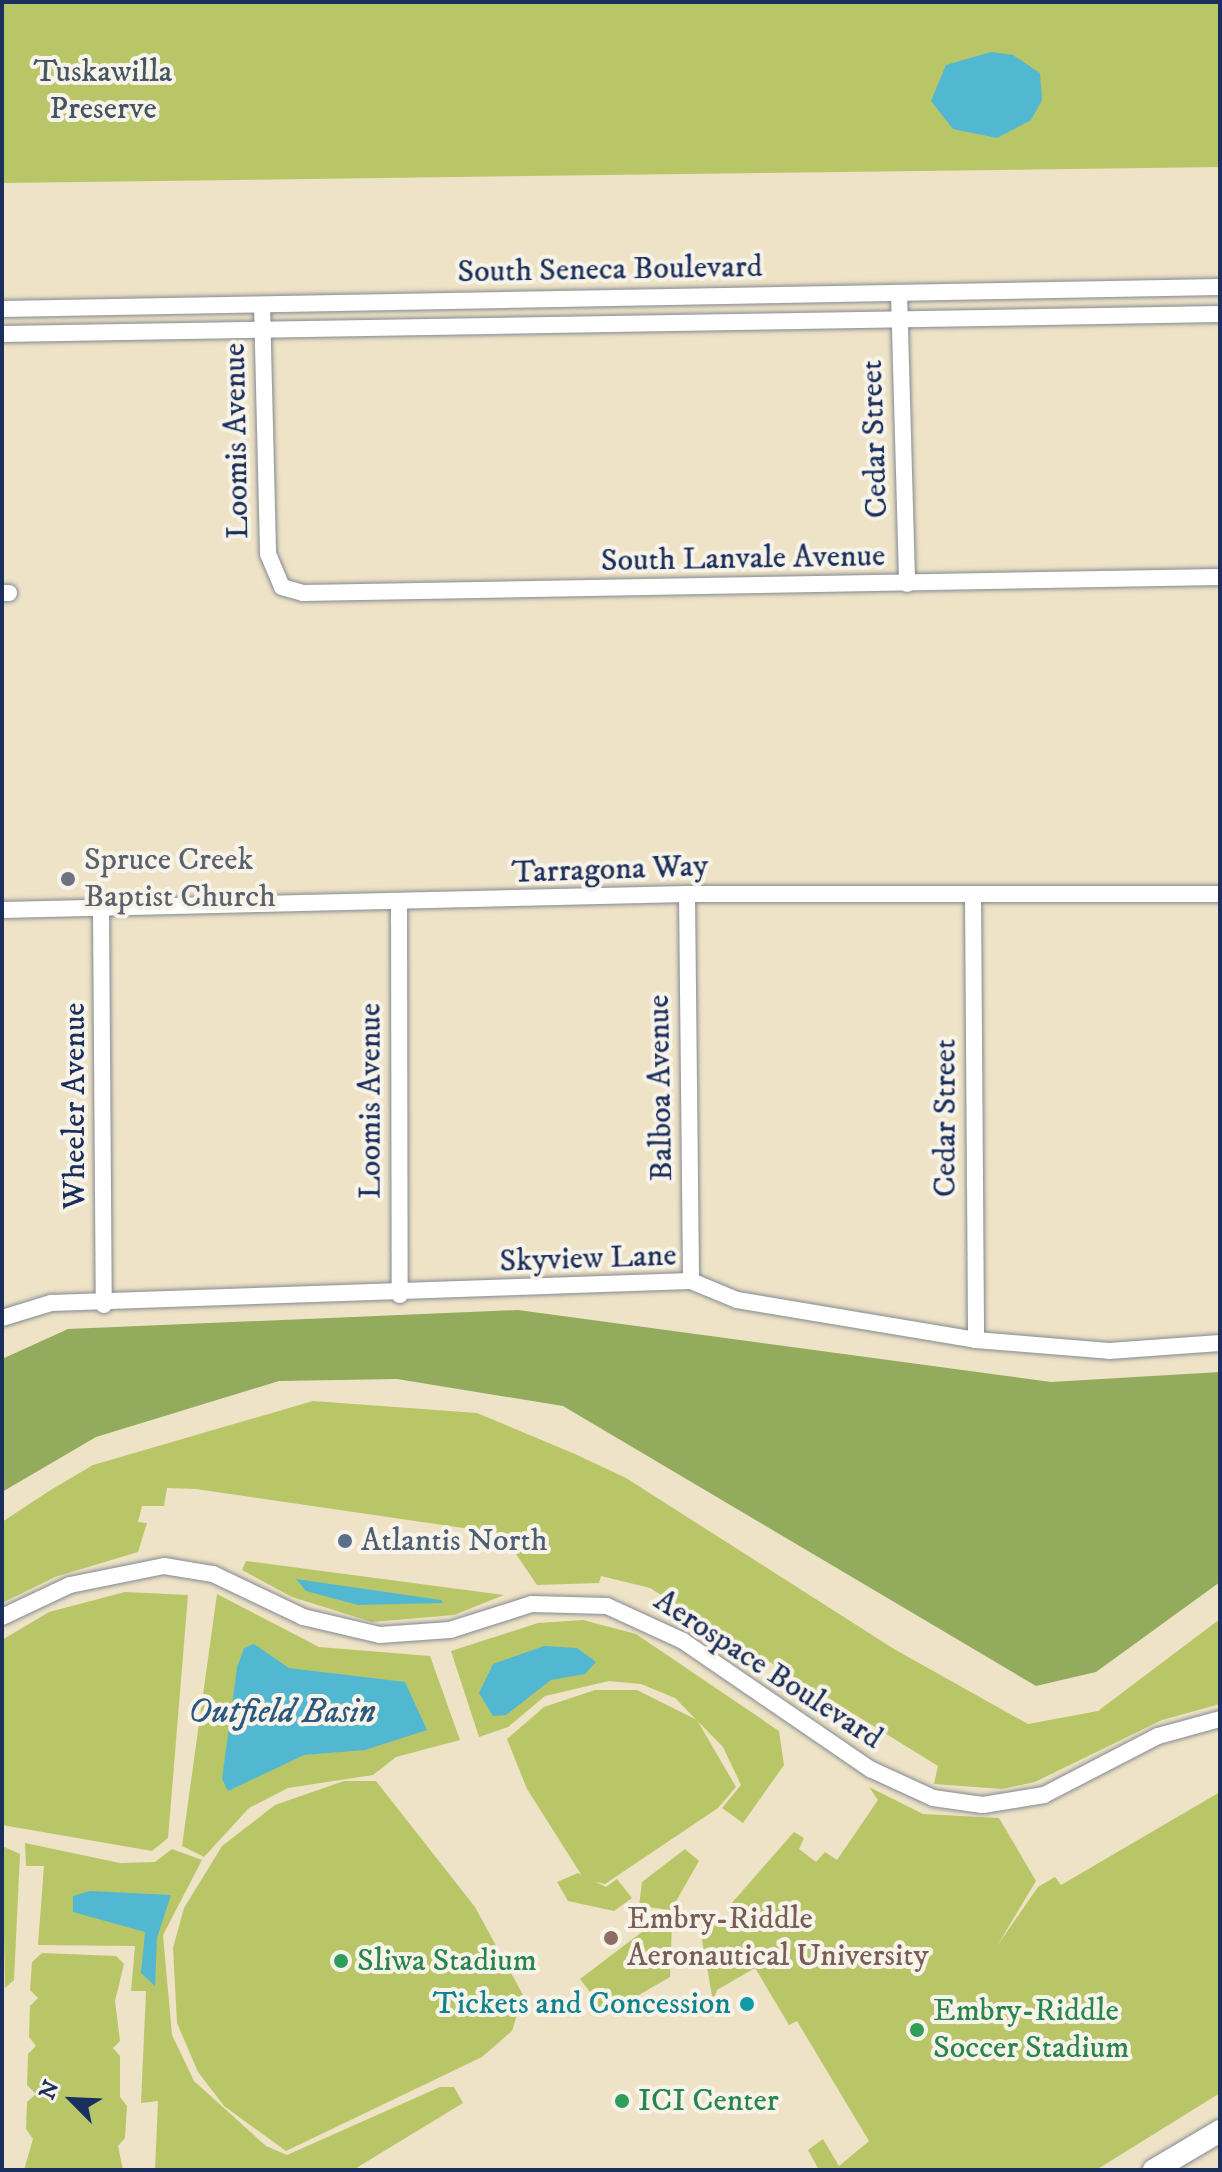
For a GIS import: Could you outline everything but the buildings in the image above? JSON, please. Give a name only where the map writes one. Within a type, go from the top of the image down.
[{"type":"main road","points":[[1154,2170],[1220,2131]]},
{"type":"street","name":"South Seneca Boulevard","points":[[2,309],[1220,287]]},
{"type":"street","points":[[1182,288],[1183,314]]},
{"type":"street","name":"Cedar Street","points":[[899,293],[907,584]]},
{"type":"street","points":[[585,299],[586,325]]},
{"type":"street","name":"Loomis Avenue","points":[[262,305],[273,576]]},
{"type":"street","name":"South Seneca Boulevard","points":[[2,334],[1220,314]]},
{"type":"street","name":"South Lanvale Avenue","points":[[273,576],[303,593],[1220,577]]},
{"type":"street","name":"Tarragona Way","points":[[2,910],[399,906],[687,894],[1220,894]]},
{"type":"street","name":"Balboa Avenue","points":[[687,894],[691,1281]]},
{"type":"street","name":"Cedar Street","points":[[973,896],[976,1340]]},
{"type":"street","name":"Loomis Avenue","points":[[399,906],[400,1295]]},
{"type":"street","name":"Wheeler Avenue","points":[[101,907],[104,1305]]},
{"type":"street","name":"Skyview Lane","points":[[2,1318],[51,1303],[104,1305],[400,1295],[691,1281],[737,1300],[976,1340],[1109,1351],[1220,1343]]},
{"type":"street","name":"Aerospace Boulevard","points":[[2,1617],[70,1585],[164,1566],[243,1585],[338,1630],[380,1635],[450,1630],[532,1604],[607,1606],[683,1641],[870,1769],[933,1798],[983,1805],[1044,1795],[1158,1736],[1220,1719]]},
{"type":"green space","name":"Tuskawilla Preserve","points":[[2,2],[1220,2],[1220,167],[2,183]]},
{"type":"green space","points":[[518,1310],[1051,1382],[1220,1372],[1220,1582],[1096,1672],[1036,1686],[563,1406],[397,1379],[279,1381],[96,1437],[2,1492],[2,1359],[68,1329]]},
{"type":"green space","points":[[313,1401],[477,1413],[575,1454],[626,1478],[894,1649],[1028,1724],[1098,1711],[1220,1619],[1220,1704],[1162,1720],[1035,1782],[1002,1789],[934,1784],[938,1766],[650,1588],[601,1576],[599,1583],[537,1585],[516,1554],[518,1536],[196,1489],[167,1488],[164,1506],[142,1506],[138,1522],[147,1523],[138,1552],[55,1577],[2,1603],[2,1522],[49,1491],[93,1465]]},
{"type":"green space","points":[[246,1561],[504,1595],[454,1615],[372,1622],[292,1597],[242,1570]]},
{"type":"green space","points":[[125,1592],[188,1595],[168,1838],[152,1851],[2,1825],[2,1640],[49,1612]]},
{"type":"green space","points":[[217,1594],[319,1647],[430,1656],[460,1740],[396,1757],[373,1775],[288,1788],[249,1808],[204,1857],[182,1846]]},
{"type":"green space","points":[[583,1620],[636,1634],[779,1731],[784,1765],[743,1823],[722,1808],[741,1785],[723,1747],[675,1698],[641,1684],[609,1681],[545,1696],[508,1727],[479,1737],[451,1651],[538,1623]]},
{"type":"green space","points":[[595,1690],[637,1690],[697,1720],[736,1787],[718,1808],[605,1884],[584,1879],[527,1789],[507,1739],[544,1707]]},
{"type":"green space","name":"Sliwa Stadium","points":[[344,1781],[376,1781],[475,1907],[523,1995],[512,2031],[482,2057],[286,2151],[224,2106],[198,2072],[177,2023],[173,1948],[184,1908],[222,1846],[275,1805]]},
{"type":"green space","points":[[869,1787],[923,1814],[999,1818],[1036,1881],[997,1946],[1038,1887],[1055,1877],[1061,1885],[1220,1792],[1220,2093],[1096,2170],[819,2170],[808,2150],[823,2139],[839,2166],[869,2141],[797,2021],[789,2025],[755,1968],[717,1990],[713,2001],[702,1940],[709,1911],[744,1926],[752,1921],[730,1905],[794,1832],[804,1838],[799,1849],[816,1862],[825,1852],[837,1860],[878,1800]]},
{"type":"green space","points":[[25,1843],[120,1863],[155,1862],[172,1849],[202,1860],[163,1935],[172,2035],[194,2081],[266,2146],[287,2155],[440,2087],[454,2087],[463,2103],[353,2170],[155,2170],[158,2101],[141,2103],[146,1991],[131,1991],[135,1946],[38,1945],[44,1866],[26,1866]]},
{"type":"green space","points":[[2,1846],[20,1854],[14,1980],[5,1988]]},
{"type":"green space","points":[[685,1849],[699,1861],[671,1910],[639,1906],[642,1882]]},
{"type":"green space","points":[[578,1873],[606,1887],[617,1879],[632,1898],[614,1911],[568,1901],[557,1882]]},
{"type":"green space","points":[[659,1919],[672,1923],[670,1977],[601,2017],[589,2013],[594,1997],[580,1979]]},
{"type":"green space","points":[[42,1953],[116,1956],[124,1964],[115,2001],[120,2041],[113,2048],[120,2056],[120,2097],[127,2106],[125,2138],[118,2146],[123,2170],[24,2170],[33,2139],[26,2129],[27,2102],[36,2094],[27,2085],[28,2054],[36,2046],[29,2037],[30,2006],[38,1998],[30,1990],[32,1962]]},
{"type":"water","points":[[991,52],[1013,55],[1040,73],[1042,100],[1031,120],[997,138],[953,129],[931,101],[946,65]]},
{"type":"water","points":[[296,1579],[441,1600],[443,1603],[358,1605],[306,1591]]},
{"type":"water","name":"Outfield Basin","points":[[254,1644],[289,1668],[405,1682],[427,1730],[365,1750],[304,1755],[228,1791],[222,1779],[237,1668],[244,1648]]},
{"type":"water","points":[[544,1646],[577,1648],[596,1662],[585,1674],[551,1680],[506,1715],[493,1716],[479,1693],[493,1664]]},
{"type":"water","points":[[90,1891],[171,1895],[157,1938],[155,1986],[141,1973],[145,1932],[73,1912],[73,1896]]},
{"type":"place","name":"Spruce Creek Baptist Church","points":[[68,879]]},
{"type":"place","name":"Atlantis North","points":[[345,1541]]},
{"type":"place","name":"Embry-Riddle Aeronautical University","points":[[611,1938]]},
{"type":"place","name":"Sliwa Stadium","points":[[341,1961]]},
{"type":"place","name":"Tickets and Concession","points":[[747,2004]]},
{"type":"place","name":"Embry-Riddle Soccer Stadium","points":[[917,2030]]},
{"type":"place","name":"ICI Center","points":[[622,2101]]}]
